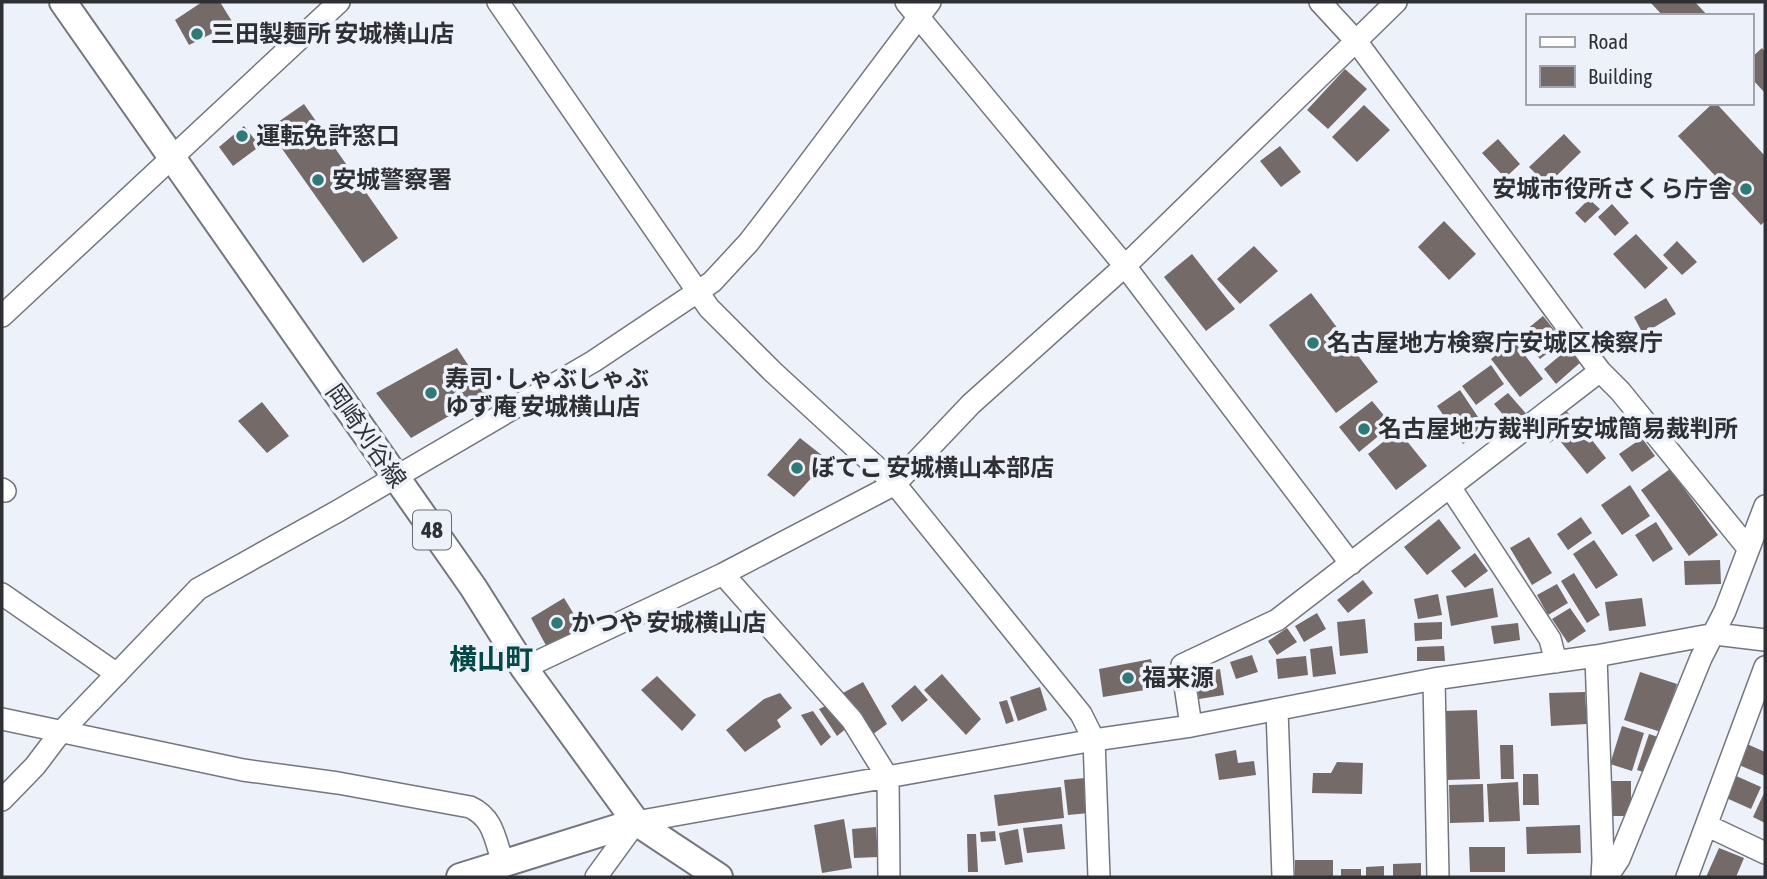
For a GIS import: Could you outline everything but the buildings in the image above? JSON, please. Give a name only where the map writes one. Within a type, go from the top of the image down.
[{"type":"main road","name":"岡崎刈谷線","points":[[63,2],[473,587],[524,668],[636,822],[719,877]]},
{"type":"main road","points":[[460,877],[636,822]]},
{"type":"street","points":[[2,316],[338,2]]},
{"type":"street","points":[[498,2],[709,308],[773,372],[895,484],[1081,714],[1094,740],[1099,877]]},
{"type":"street","points":[[1320,2],[1356,41],[1600,371],[1620,391],[1748,548]]},
{"type":"street","points":[[524,668],[723,574],[895,484],[971,404],[1125,266],[1396,2]]},
{"type":"street","points":[[2,800],[35,766],[60,733],[198,589],[338,511],[594,361],[712,282],[749,242],[919,6],[1125,266],[1351,564]]},
{"type":"street","points":[[1191,726],[1182,665],[1277,620],[1600,371]]},
{"type":"street","points":[[1450,487],[1550,639],[1556,662]]},
{"type":"street","points":[[1607,877],[1619,859],[1701,658],[1715,634],[1765,506]]},
{"type":"street","points":[[723,574],[852,720],[888,778],[889,877]]},
{"type":"street","points":[[2,594],[117,674]]},
{"type":"street","points":[[596,877],[636,822],[1094,740],[1191,726],[1434,679],[1596,656],[1715,634],[1765,640]]},
{"type":"street","points":[[1596,656],[1604,860],[1602,877]]},
{"type":"street","points":[[1687,877],[1765,667]]},
{"type":"street","points":[[1434,679],[1438,877]]},
{"type":"street","points":[[1277,710],[1283,877]]},
{"type":"street","points":[[2,719],[243,771],[338,783],[470,807],[483,813],[490,824],[503,863]]},
{"type":"street","points":[[1708,826],[1765,853]]},
{"type":"place","name":"三田製麺所 安城横山店","points":[[197,34]]},
{"type":"place","name":"運転免許窓口","points":[[242,136]]},
{"type":"place","name":"安城警察署","points":[[318,180]]},
{"type":"place","name":"安城市役所さくら庁舎","points":[[1746,189]]},
{"type":"place","name":"名古屋地方検察庁安城区検察庁","points":[[1313,343]]},
{"type":"place","name":"寿司･しゃぶしゃぶ ゆず庵 安城横山店","points":[[431,393]]},
{"type":"place","name":"名古屋地方裁判所安城簡易裁判所","points":[[1364,429]]},
{"type":"place","name":"ぼてこ 安城横山本部店","points":[[797,468]]},
{"type":"place","name":"かつや 安城横山店","points":[[557,623]]},
{"type":"place","name":"福来源","points":[[1128,678]]},
{"type":"district","name":"横山町","points":[[491,659]]}]
